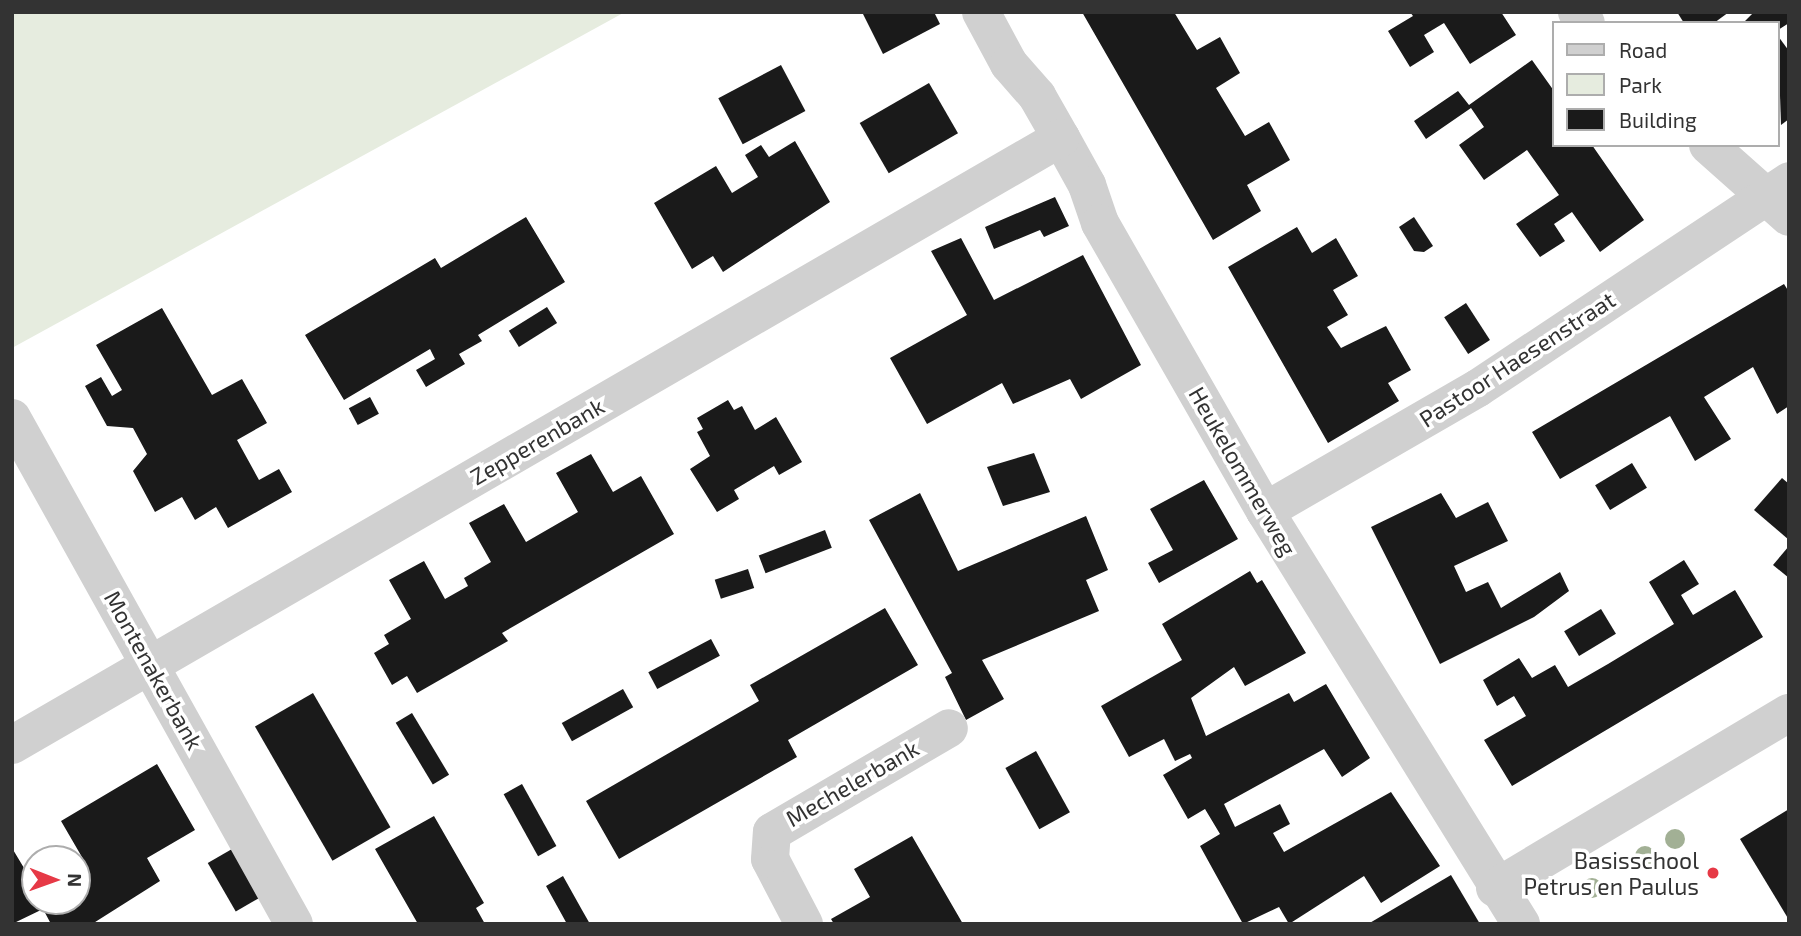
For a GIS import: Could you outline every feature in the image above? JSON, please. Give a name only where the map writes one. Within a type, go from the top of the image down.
[{"type":"street","name":"Heukelommerweg","points":[[981,12],[1009,64],[1037,96],[1061,138],[1087,185],[1100,223],[1265,511],[1495,888],[1521,924]]},
{"type":"street","name":"Zepperenbank","points":[[12,745],[1061,138]]},
{"type":"street","points":[[1712,147],[1780,199]]},
{"type":"street","name":"Pastoor Haesenstraat","points":[[1265,511],[1478,388],[1780,199]]},
{"type":"street","name":"Montenakerbank","points":[[12,418],[152,664],[294,924]]},
{"type":"street","points":[[1495,888],[1789,713]]},
{"type":"street","name":"Mechelerbank","points":[[804,924],[770,859],[772,832],[949,728]]},
{"type":"green space","points":[[12,12],[625,12],[12,348]]},
{"type":"building","points":[[862,12],[934,12],[940,24],[883,54]]},
{"type":"building","points":[[1082,12],[1174,12],[1197,50],[1220,37],[1240,73],[1216,88],[1245,136],[1269,122],[1290,160],[1247,185],[1261,211],[1213,240]]},
{"type":"building","points":[[1410,12],[1501,12],[1516,35],[1470,64],[1444,23],[1424,35],[1434,52],[1410,67],[1388,31],[1413,16]]},
{"type":"building","points":[[1677,12],[1729,12],[1717,21],[1683,21]]},
{"type":"building","points":[[1754,12],[1789,12],[1789,23],[1780,29],[1780,21],[1745,21]]},
{"type":"building","points":[[1780,39],[1789,51],[1789,119],[1781,125]]},
{"type":"building","points":[[1532,60],[1552,88],[1552,147],[1593,147],[1644,220],[1600,252],[1572,212],[1554,224],[1565,241],[1540,257],[1516,224],[1559,195],[1527,150],[1484,180],[1459,145],[1484,127],[1471,108],[1426,139],[1414,121],[1458,91],[1469,105]]},
{"type":"building","points":[[781,65],[805,111],[743,144],[718,98]]},
{"type":"building","points":[[929,83],[958,133],[889,173],[860,123]]},
{"type":"building","points":[[795,141],[830,202],[723,272],[713,256],[692,269],[654,203],[716,166],[732,193],[758,177],[745,155],[761,145],[769,157]]},
{"type":"building","points":[[1055,197],[1069,226],[1044,237],[1040,230],[994,249],[985,227]]},
{"type":"building","points":[[526,217],[565,282],[478,335],[482,341],[459,354],[465,364],[426,387],[416,370],[435,359],[430,349],[344,400],[305,335],[435,258],[441,268]]},
{"type":"building","points":[[1414,217],[1433,246],[1424,252],[1414,251],[1399,227]]},
{"type":"building","points":[[1297,227],[1312,253],[1336,238],[1358,276],[1333,290],[1348,315],[1327,327],[1341,348],[1386,326],[1411,370],[1388,383],[1399,401],[1328,443],[1228,267]]},
{"type":"building","points":[[961,238],[994,300],[1083,255],[1141,365],[1081,399],[1070,379],[1013,404],[1002,383],[927,424],[890,358],[967,315],[931,251]]},
{"type":"building","points":[[1784,284],[1789,292],[1789,406],[1777,414],[1753,367],[1704,397],[1731,439],[1695,461],[1670,416],[1560,479],[1532,432]]},
{"type":"building","points":[[1466,303],[1490,340],[1468,354],[1444,317]]},
{"type":"building","points":[[547,307],[557,323],[519,347],[509,331]]},
{"type":"building","points":[[162,308],[212,395],[242,379],[267,423],[237,440],[259,480],[279,469],[292,492],[228,528],[216,507],[195,520],[182,497],[155,512],[133,471],[147,454],[133,428],[107,426],[85,386],[101,377],[112,396],[122,390],[96,345]]},
{"type":"building","points":[[370,397],[379,414],[358,425],[349,408]]},
{"type":"building","points":[[728,400],[734,410],[742,406],[755,430],[776,417],[802,462],[779,475],[774,466],[734,490],[739,499],[717,512],[690,469],[710,456],[697,432],[703,429],[697,418]]},
{"type":"building","points":[[1034,453],[1050,492],[1003,506],[987,467]]},
{"type":"building","points":[[591,454],[613,492],[641,476],[674,534],[502,633],[508,641],[417,693],[407,676],[392,685],[374,653],[389,644],[384,635],[411,619],[389,580],[424,561],[445,599],[468,586],[464,578],[491,562],[469,523],[504,504],[526,542],[578,512],[556,473]]},
{"type":"building","points":[[1632,463],[1647,488],[1610,510],[1595,485]]},
{"type":"building","points":[[1782,478],[1789,484],[1789,540],[1754,510]]},
{"type":"building","points":[[1204,480],[1238,539],[1159,583],[1148,563],[1173,550],[1150,509]]},
{"type":"building","points":[[920,493],[958,571],[1086,516],[1108,570],[1086,580],[1099,611],[982,660],[1004,699],[966,720],[945,677],[952,673],[869,520]]},
{"type":"building","points":[[1441,493],[1456,518],[1488,502],[1508,541],[1454,566],[1466,592],[1488,582],[1501,608],[1560,572],[1569,591],[1534,617],[1440,664],[1371,527]]},
{"type":"building","points":[[825,530],[832,548],[766,573],[759,555]]},
{"type":"building","points":[[1789,546],[1789,578],[1773,565]]},
{"type":"building","points":[[1684,560],[1699,584],[1681,595],[1693,615],[1735,590],[1763,637],[1512,786],[1484,740],[1526,716],[1514,696],[1497,706],[1483,680],[1519,658],[1532,678],[1555,665],[1568,687],[1608,664],[1674,624],[1649,582]]},
{"type":"building","points":[[748,569],[754,588],[721,599],[715,580]]},
{"type":"building","points":[[1250,571],[1257,583],[1262,580],[1306,653],[1245,686],[1234,667],[1191,698],[1206,736],[1289,693],[1294,702],[1326,684],[1370,758],[1342,777],[1324,749],[1224,804],[1235,827],[1280,804],[1290,824],[1273,833],[1284,852],[1391,792],[1440,866],[1381,903],[1364,876],[1289,924],[1279,907],[1243,924],[1200,846],[1220,834],[1205,809],[1188,819],[1163,775],[1192,758],[1190,754],[1175,761],[1164,739],[1129,757],[1101,706],[1182,660],[1162,624]]},
{"type":"building","points":[[885,608],[918,665],[788,740],[797,757],[619,859],[586,801],[759,701],[750,685]]},
{"type":"building","points":[[1601,609],[1616,634],[1579,656],[1564,631]]},
{"type":"building","points":[[711,639],[720,656],[657,689],[648,672]]},
{"type":"building","points":[[623,689],[633,707],[572,741],[562,723]]},
{"type":"building","points":[[313,693],[391,827],[332,861],[255,726]]},
{"type":"building","points":[[412,713],[449,775],[433,785],[396,723]]},
{"type":"building","points":[[1036,751],[1070,812],[1039,829],[1005,768]]},
{"type":"building","points":[[157,764],[195,830],[147,858],[160,881],[92,924],[51,924],[46,915],[91,915],[91,845],[75,845],[61,821]]},
{"type":"building","points":[[522,784],[556,846],[538,856],[504,794]]},
{"type":"building","points":[[1789,809],[1789,920],[1740,839]]},
{"type":"building","points":[[434,816],[484,903],[476,908],[485,924],[418,924],[375,849]]},
{"type":"building","points":[[912,836],[963,924],[834,924],[831,919],[870,897],[854,869]]},
{"type":"building","points":[[12,848],[21,863],[21,915],[31,915],[12,924]]},
{"type":"building","points":[[232,849],[260,897],[236,911],[208,863]]},
{"type":"building","points":[[1451,875],[1480,924],[1368,924]]},
{"type":"building","points":[[563,876],[590,924],[567,924],[546,886]]},
{"type":"place","name":"Basisschool Petrus en Paulus","points":[[1713,873]]}]
